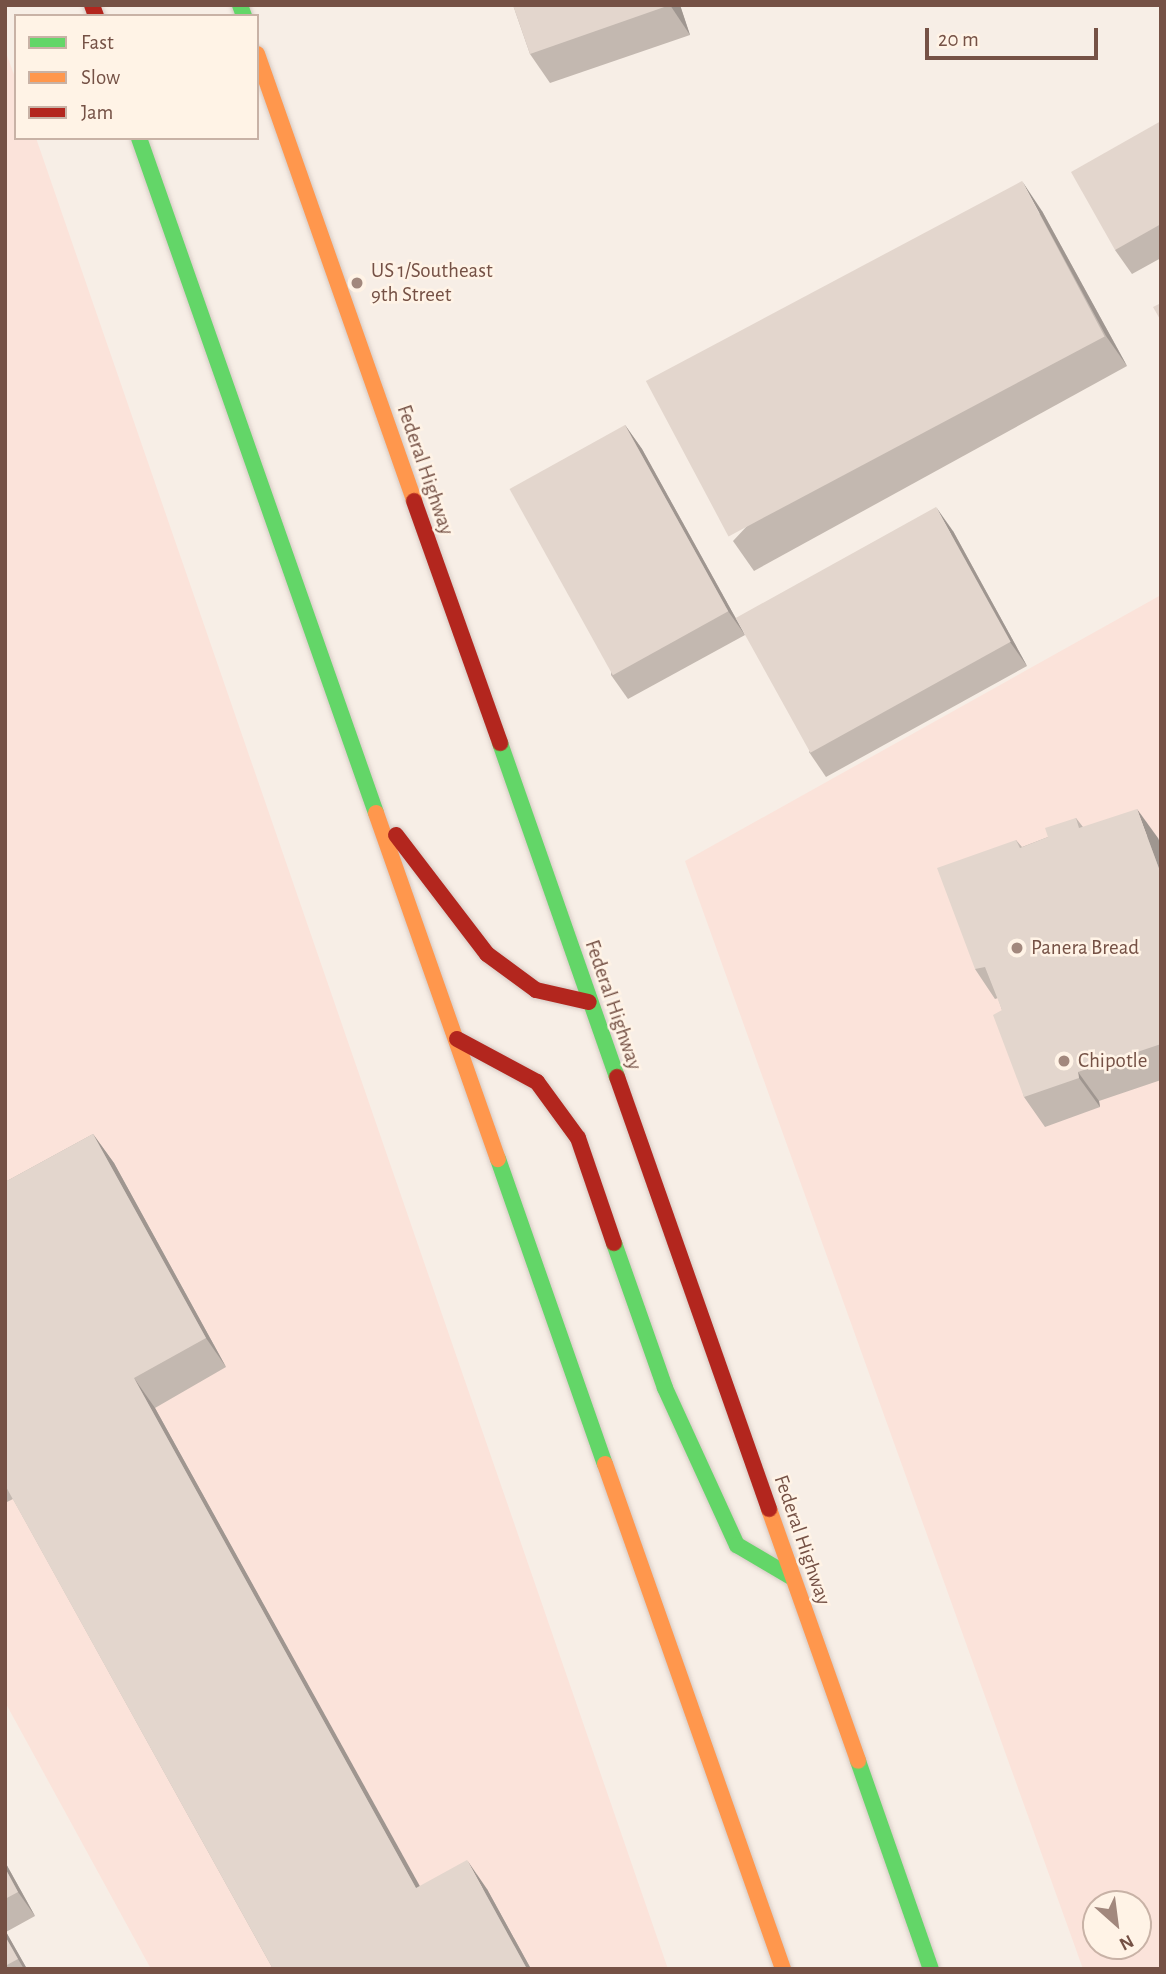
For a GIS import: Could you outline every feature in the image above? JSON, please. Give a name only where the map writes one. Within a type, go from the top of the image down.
[{"type":"main road","name":"Federal Highway","points":[[259,60],[932,1969]]},
{"type":"main road","points":[[140,140],[783,1969]]},
{"type":"main road","points":[[375,809],[487,954],[536,990],[589,1002]]},
{"type":"main road","points":[[457,1040],[537,1082],[578,1138],[666,1388],[737,1545],[793,1578]]},
{"type":"shaded area","points":[[5,50],[14,75],[14,140],[37,140],[668,1969],[151,1969],[5,1702]]},
{"type":"shaded area","points":[[1161,595],[1161,1969],[1083,1969],[685,861]]},
{"type":"building","points":[[513,5],[670,5],[530,54]]},
{"type":"building","points":[[1161,121],[1161,224],[1115,250],[1071,172]]},
{"type":"building","points":[[1022,181],[1105,336],[728,536],[646,381]]},
{"type":"building","points":[[1161,303],[1161,321],[1153,307]]},
{"type":"building","points":[[625,425],[728,611],[613,675],[510,489]]},
{"type":"building","points":[[936,507],[1011,642],[810,753],[736,618]]},
{"type":"building","points":[[1137,809],[1161,874],[1161,1044],[1078,1072],[1079,1078],[1024,1097],[993,1015],[1002,1010],[985,967],[975,969],[937,868],[1016,840],[1020,848],[1048,837],[1045,828],[1076,818],[1079,828]]},
{"type":"building","points":[[93,1134],[206,1338],[134,1378],[416,1888],[467,1860],[527,1969],[273,1969],[5,1485],[5,1182]]},
{"type":"building","points":[[5,1868],[18,1892],[5,1899]]},
{"type":"building","points":[[5,1936],[18,1959],[5,1966]]},
{"type":"traffic: fast","points":[[240,5],[243,14]]},
{"type":"traffic: fast","points":[[140,140],[376,813]]},
{"type":"traffic: fast","points":[[500,743],[617,1077]]},
{"type":"traffic: fast","points":[[498,1159],[605,1464]]},
{"type":"traffic: fast","points":[[614,1243],[665,1388],[737,1545],[793,1578]]},
{"type":"traffic: fast","points":[[858,1761],[931,1969]]},
{"type":"traffic: slow","points":[[259,60],[414,501]]},
{"type":"traffic: slow","points":[[376,813],[498,1159]]},
{"type":"traffic: slow","points":[[605,1464],[783,1969]]},
{"type":"traffic: slow","points":[[769,1509],[858,1761]]},
{"type":"traffic: jam","points":[[92,5],[95,14]]},
{"type":"traffic: jam","points":[[414,501],[500,743]]},
{"type":"traffic: jam","points":[[396,835],[487,954],[536,990],[589,1002]]},
{"type":"traffic: jam","points":[[457,1039],[537,1082],[578,1138],[614,1243]]},
{"type":"traffic: jam","points":[[617,1077],[769,1509]]},
{"type":"place","name":"US 1/Southeast 9th Street","points":[[357,283]]},
{"type":"place","name":"Panera Bread","points":[[1017,948]]},
{"type":"place","name":"Chipotle","points":[[1064,1061]]}]
